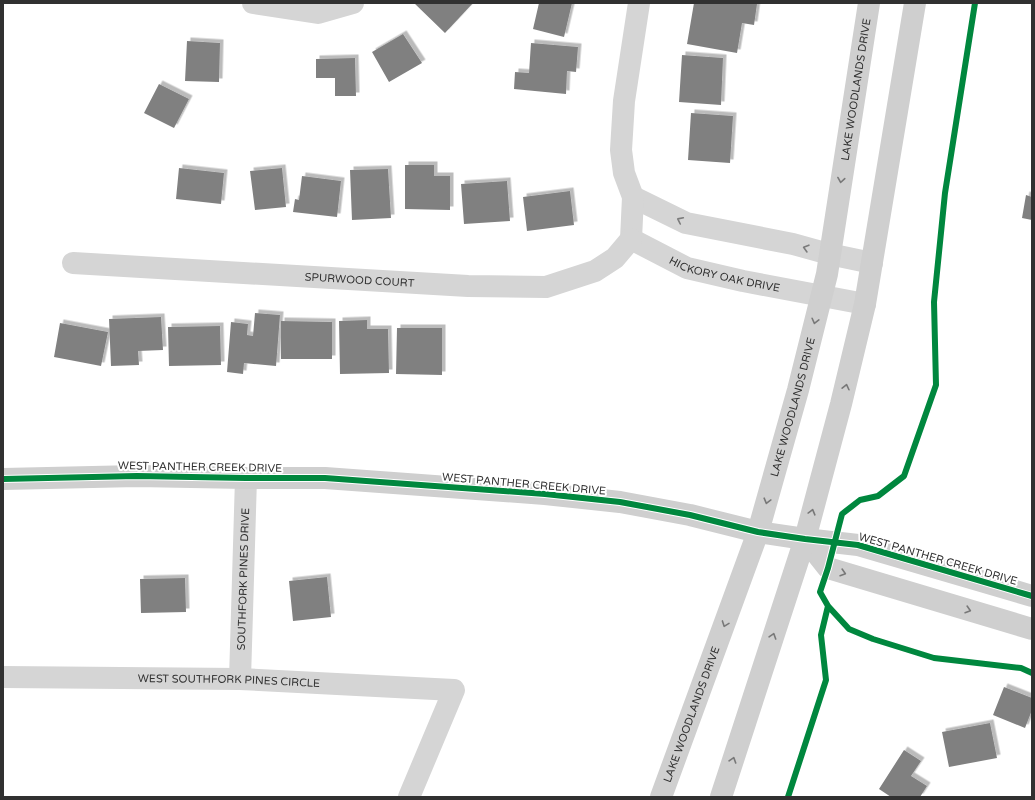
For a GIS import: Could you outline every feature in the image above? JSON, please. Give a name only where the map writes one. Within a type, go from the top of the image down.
[{"type":"main road","name":"LAKE WOODLANDS DRIVE","points":[[661,797],[758,532],[822,295],[827,274],[869,3]]},
{"type":"main road","points":[[720,797],[805,539],[841,404],[865,304],[915,3]]},
{"type":"main road","name":"WEST PANTHER CREEK DRIVE","points":[[3,479],[137,476],[325,478],[545,494],[620,502],[690,515],[758,532],[805,539],[858,544],[1032,596]]},
{"type":"main road","points":[[805,539],[828,568],[1032,629]]},
{"type":"street","points":[[253,3],[318,13],[353,3]]},
{"type":"street","points":[[632,239],[633,197],[624,173],[621,150],[624,101],[639,3]]},
{"type":"street","points":[[633,197],[686,223],[793,244],[829,254],[872,262]]},
{"type":"street","name":"SPURWOOD COURT","points":[[73,263],[460,286],[546,288],[596,271],[615,258],[632,239]]},
{"type":"street","name":"HICKORY OAK DRIVE","points":[[632,239],[687,268],[743,281],[865,304]]},
{"type":"street","name":"SOUTHFORK PINES DRIVE","points":[[240,679],[246,478]]},
{"type":"street","name":"WEST SOUTHFORK PINES CIRCLE","points":[[3,677],[240,679],[454,690],[409,797]]},
{"type":"path","points":[[828,606],[849,629],[873,639],[934,658],[1021,668],[1032,673]]},
{"type":"building","points":[[414,3],[473,3],[445,33]]},
{"type":"building","points":[[539,3],[572,3],[564,37],[533,29]]},
{"type":"building","points":[[694,3],[757,4],[754,25],[742,23],[737,53],[687,44]]},
{"type":"building","points":[[403,34],[422,63],[389,82],[372,52]]},
{"type":"building","points":[[187,41],[220,43],[219,82],[185,81]]},
{"type":"building","points":[[531,43],[578,47],[576,72],[567,71],[566,94],[514,89],[515,72],[529,73]]},
{"type":"building","points":[[682,55],[723,58],[721,105],[679,102]]},
{"type":"building","points":[[355,58],[356,96],[335,96],[335,78],[316,78],[316,59]]},
{"type":"building","points":[[159,84],[189,99],[174,128],[144,113]]},
{"type":"building","points":[[691,113],[733,116],[730,163],[688,160]]},
{"type":"building","points":[[405,165],[434,165],[434,176],[450,176],[450,210],[405,209]]},
{"type":"building","points":[[179,168],[224,173],[221,204],[176,199]]},
{"type":"building","points":[[282,168],[286,207],[255,210],[250,171]]},
{"type":"building","points":[[388,169],[391,218],[352,220],[350,170]]},
{"type":"building","points":[[302,176],[341,181],[337,217],[293,212],[295,199],[299,200]]},
{"type":"building","points":[[507,181],[510,221],[464,224],[461,184]]},
{"type":"building","points":[[570,191],[574,225],[527,231],[523,197]]},
{"type":"building","points":[[1026,195],[1032,197],[1032,220],[1022,218]]},
{"type":"building","points":[[255,313],[280,315],[276,366],[244,363],[243,374],[227,372],[231,322],[248,324],[247,335],[253,336]]},
{"type":"building","points":[[161,317],[163,350],[138,351],[139,365],[111,366],[109,319]]},
{"type":"building","points":[[367,320],[367,329],[388,329],[389,373],[340,374],[339,321]]},
{"type":"building","points":[[281,321],[332,322],[332,359],[281,359]]},
{"type":"building","points":[[60,323],[108,332],[101,366],[54,357]]},
{"type":"building","points":[[220,326],[221,365],[169,366],[168,327]]},
{"type":"building","points":[[397,328],[442,328],[442,375],[396,374]]},
{"type":"building","points":[[327,577],[331,617],[293,621],[289,581]]},
{"type":"building","points":[[185,578],[186,612],[141,613],[140,579]]},
{"type":"building","points":[[1004,687],[1032,698],[1032,710],[1025,728],[993,715]]},
{"type":"building","points":[[990,723],[997,758],[949,767],[942,732]]},
{"type":"building","points":[[904,750],[921,761],[911,776],[927,786],[920,797],[891,797],[879,789]]},
{"type":"cycle path","points":[[975,3],[945,193],[934,302],[936,385],[904,476],[878,496],[860,500],[842,514],[820,592],[828,606],[849,629],[873,639],[934,658],[1021,668],[1032,673]]},
{"type":"cycle path","points":[[3,479],[137,476],[325,478],[545,494],[620,502],[690,515],[758,532],[858,545],[1032,596]]},
{"type":"cycle path","points":[[788,797],[826,680],[821,635],[828,606]]}]
